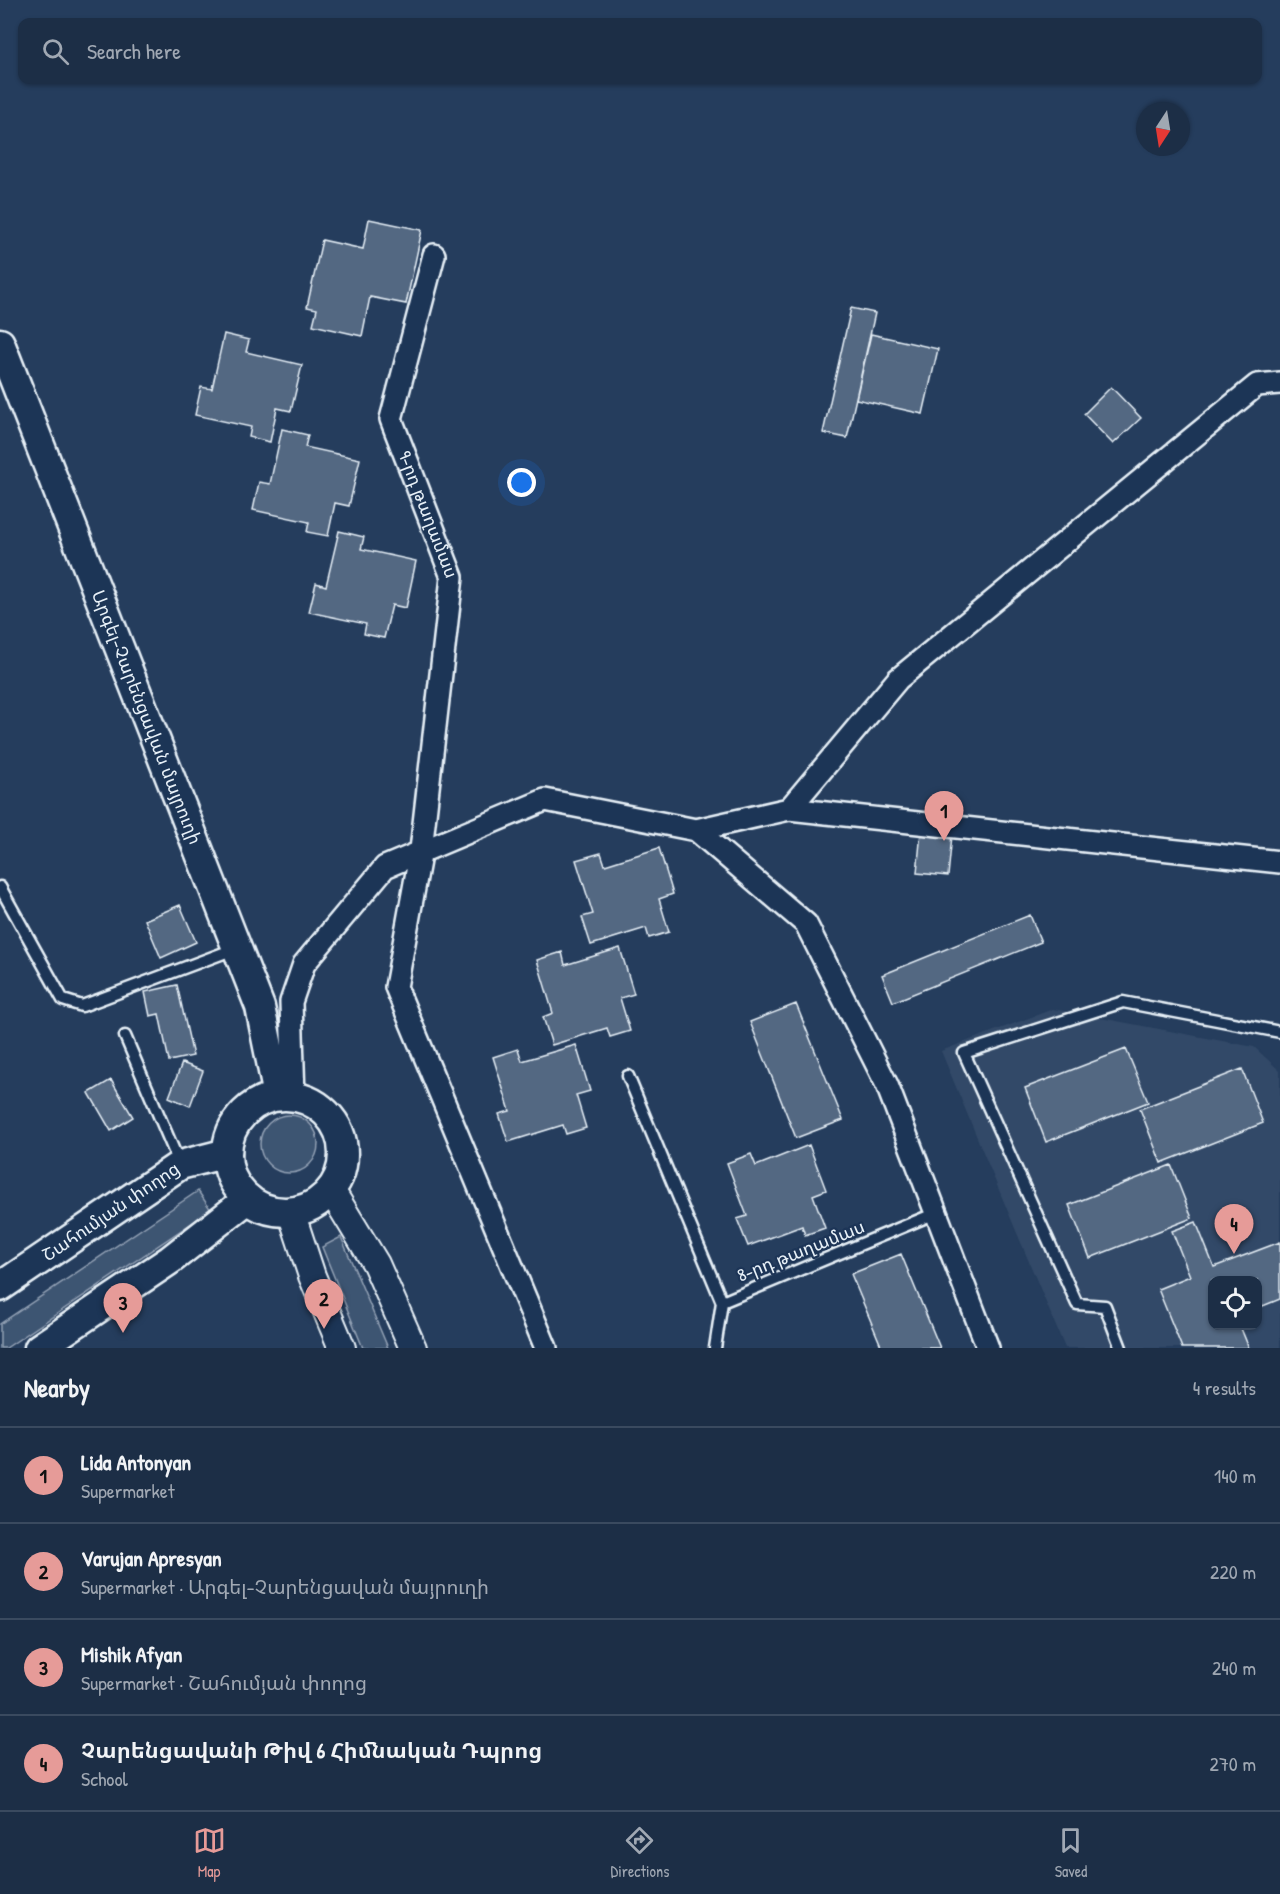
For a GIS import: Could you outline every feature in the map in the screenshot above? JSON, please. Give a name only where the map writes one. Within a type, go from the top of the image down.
[{"type":"main road","name":"Արգել-Չարենցավան մայրուղի","points":[[0,343],[260,1006],[286,1097]]},
{"type":"main road","points":[[286,1097],[308,1101],[321,1109],[339,1133],[343,1163],[331,1190],[313,1205],[291,1212],[275,1212],[261,1208],[248,1199],[232,1178],[226,1153],[229,1137],[237,1122],[248,1109],[262,1101],[286,1097]]},
{"type":"main road","name":"Շահումյան փողոց","points":[[0,1287],[180,1165],[226,1153]]},
{"type":"main road","points":[[39,1348],[171,1260],[248,1199]]},
{"type":"street","name":"9-րդ թաղամաս","points":[[434,255],[391,418],[452,577],[421,850],[396,987],[546,1348]]},
{"type":"street","points":[[789,809],[898,679],[1257,386],[1280,383]]},
{"type":"street","points":[[286,1097],[291,1002],[303,964],[385,867],[545,800],[696,830],[789,809],[1280,862]]},
{"type":"street","points":[[696,830],[806,924],[887,1085],[988,1348]]},
{"type":"street","points":[[331,1190],[376,1264],[413,1348]]},
{"type":"street","points":[[291,1212],[312,1276],[342,1348]]},
{"type":"lane","points":[[0,887],[63,1000],[82,1006],[237,948]]},
{"type":"lane","points":[[1121,1348],[1105,1306],[1077,1304],[964,1053],[1123,1002],[1280,1032]]},
{"type":"lane","points":[[125,1036],[180,1165]]},
{"type":"lane","points":[[628,1076],[722,1302]]},
{"type":"lane","name":"8-րդ թաղամաս","points":[[715,1348],[722,1302],[936,1213]]},
{"type":"shaded area","points":[[1053,1009],[1254,1047],[1280,1071],[1280,1348],[1065,1348],[941,1051]]},
{"type":"shaded area","points":[[289,1115],[305,1120],[313,1128],[318,1144],[313,1160],[305,1168],[289,1173],[273,1168],[265,1160],[260,1144],[265,1128],[273,1120]]},
{"type":"shaded area","points":[[198,1191],[211,1210],[6,1348],[0,1348],[0,1324]]},
{"type":"shaded area","points":[[341,1237],[388,1348],[363,1348],[322,1247]]},
{"type":"building","points":[[369,219],[422,230],[406,304],[370,297],[362,336],[313,325],[317,309],[307,307],[322,240],[363,249]]},
{"type":"building","points":[[851,308],[875,313],[847,438],[823,433]]},
{"type":"building","points":[[224,334],[249,340],[246,352],[302,365],[291,411],[277,408],[270,442],[249,437],[251,427],[195,415],[201,387],[212,389]]},
{"type":"building","points":[[871,334],[938,349],[923,414],[856,399]]},
{"type":"building","points":[[1111,387],[1141,418],[1113,444],[1084,414]]},
{"type":"building","points":[[282,429],[308,435],[305,447],[360,459],[349,506],[335,503],[328,536],[307,532],[309,522],[253,510],[259,482],[270,484]]},
{"type":"building","points":[[339,531],[364,537],[361,549],[416,561],[406,608],[392,605],[384,638],[364,634],[366,624],[309,612],[316,583],[326,586]]},
{"type":"building","points":[[921,832],[952,835],[948,876],[917,873]]},
{"type":"building","points":[[659,848],[673,894],[659,899],[669,932],[649,938],[646,928],[591,945],[582,917],[593,914],[576,860],[601,853],[605,865]]},
{"type":"building","points":[[180,905],[196,942],[161,958],[145,920]]},
{"type":"building","points":[[1030,915],[1041,942],[893,1002],[882,975]]},
{"type":"building","points":[[620,948],[634,994],[620,998],[630,1031],[610,1037],[607,1028],[552,1045],[543,1017],[553,1013],[537,960],[562,952],[565,965]]},
{"type":"building","points":[[177,985],[193,1056],[169,1061],[159,1014],[150,1016],[145,992]]},
{"type":"building","points":[[796,1004],[843,1120],[796,1138],[750,1022]]},
{"type":"building","points":[[576,1045],[590,1091],[576,1095],[586,1128],[566,1134],[563,1125],[508,1142],[499,1114],[510,1111],[493,1057],[518,1049],[522,1061]]},
{"type":"building","points":[[1126,1049],[1148,1102],[1046,1142],[1025,1088]]},
{"type":"building","points":[[182,1063],[203,1071],[190,1106],[169,1097]]},
{"type":"building","points":[[1242,1069],[1263,1123],[1161,1163],[1140,1109]]},
{"type":"building","points":[[111,1080],[133,1117],[111,1131],[89,1093]]},
{"type":"building","points":[[809,1145],[826,1190],[813,1195],[825,1228],[805,1235],[802,1226],[748,1246],[737,1219],[747,1216],[727,1163],[751,1154],[756,1166]]},
{"type":"building","points":[[1171,1165],[1192,1218],[1090,1258],[1069,1205]]},
{"type":"building","points":[[1196,1222],[1214,1267],[1280,1242],[1280,1299],[1262,1306],[1262,1276],[1208,1276],[1208,1330],[1242,1330],[1249,1348],[1182,1348],[1158,1289],[1190,1276],[1172,1231]]},
{"type":"building","points":[[901,1254],[940,1348],[882,1348],[851,1274]]},
{"type":"place","name":"Lida Antonyan","points":[[944,841]]},
{"type":"place","name":"Չարենցավանի Թիվ 6 Հիմնական Դպրոց","points":[[1234,1254]]},
{"type":"place","name":"Varujan Apresyan","points":[[324,1329]]},
{"type":"place","name":"Mishik Afyan","points":[[123,1333]]}]
